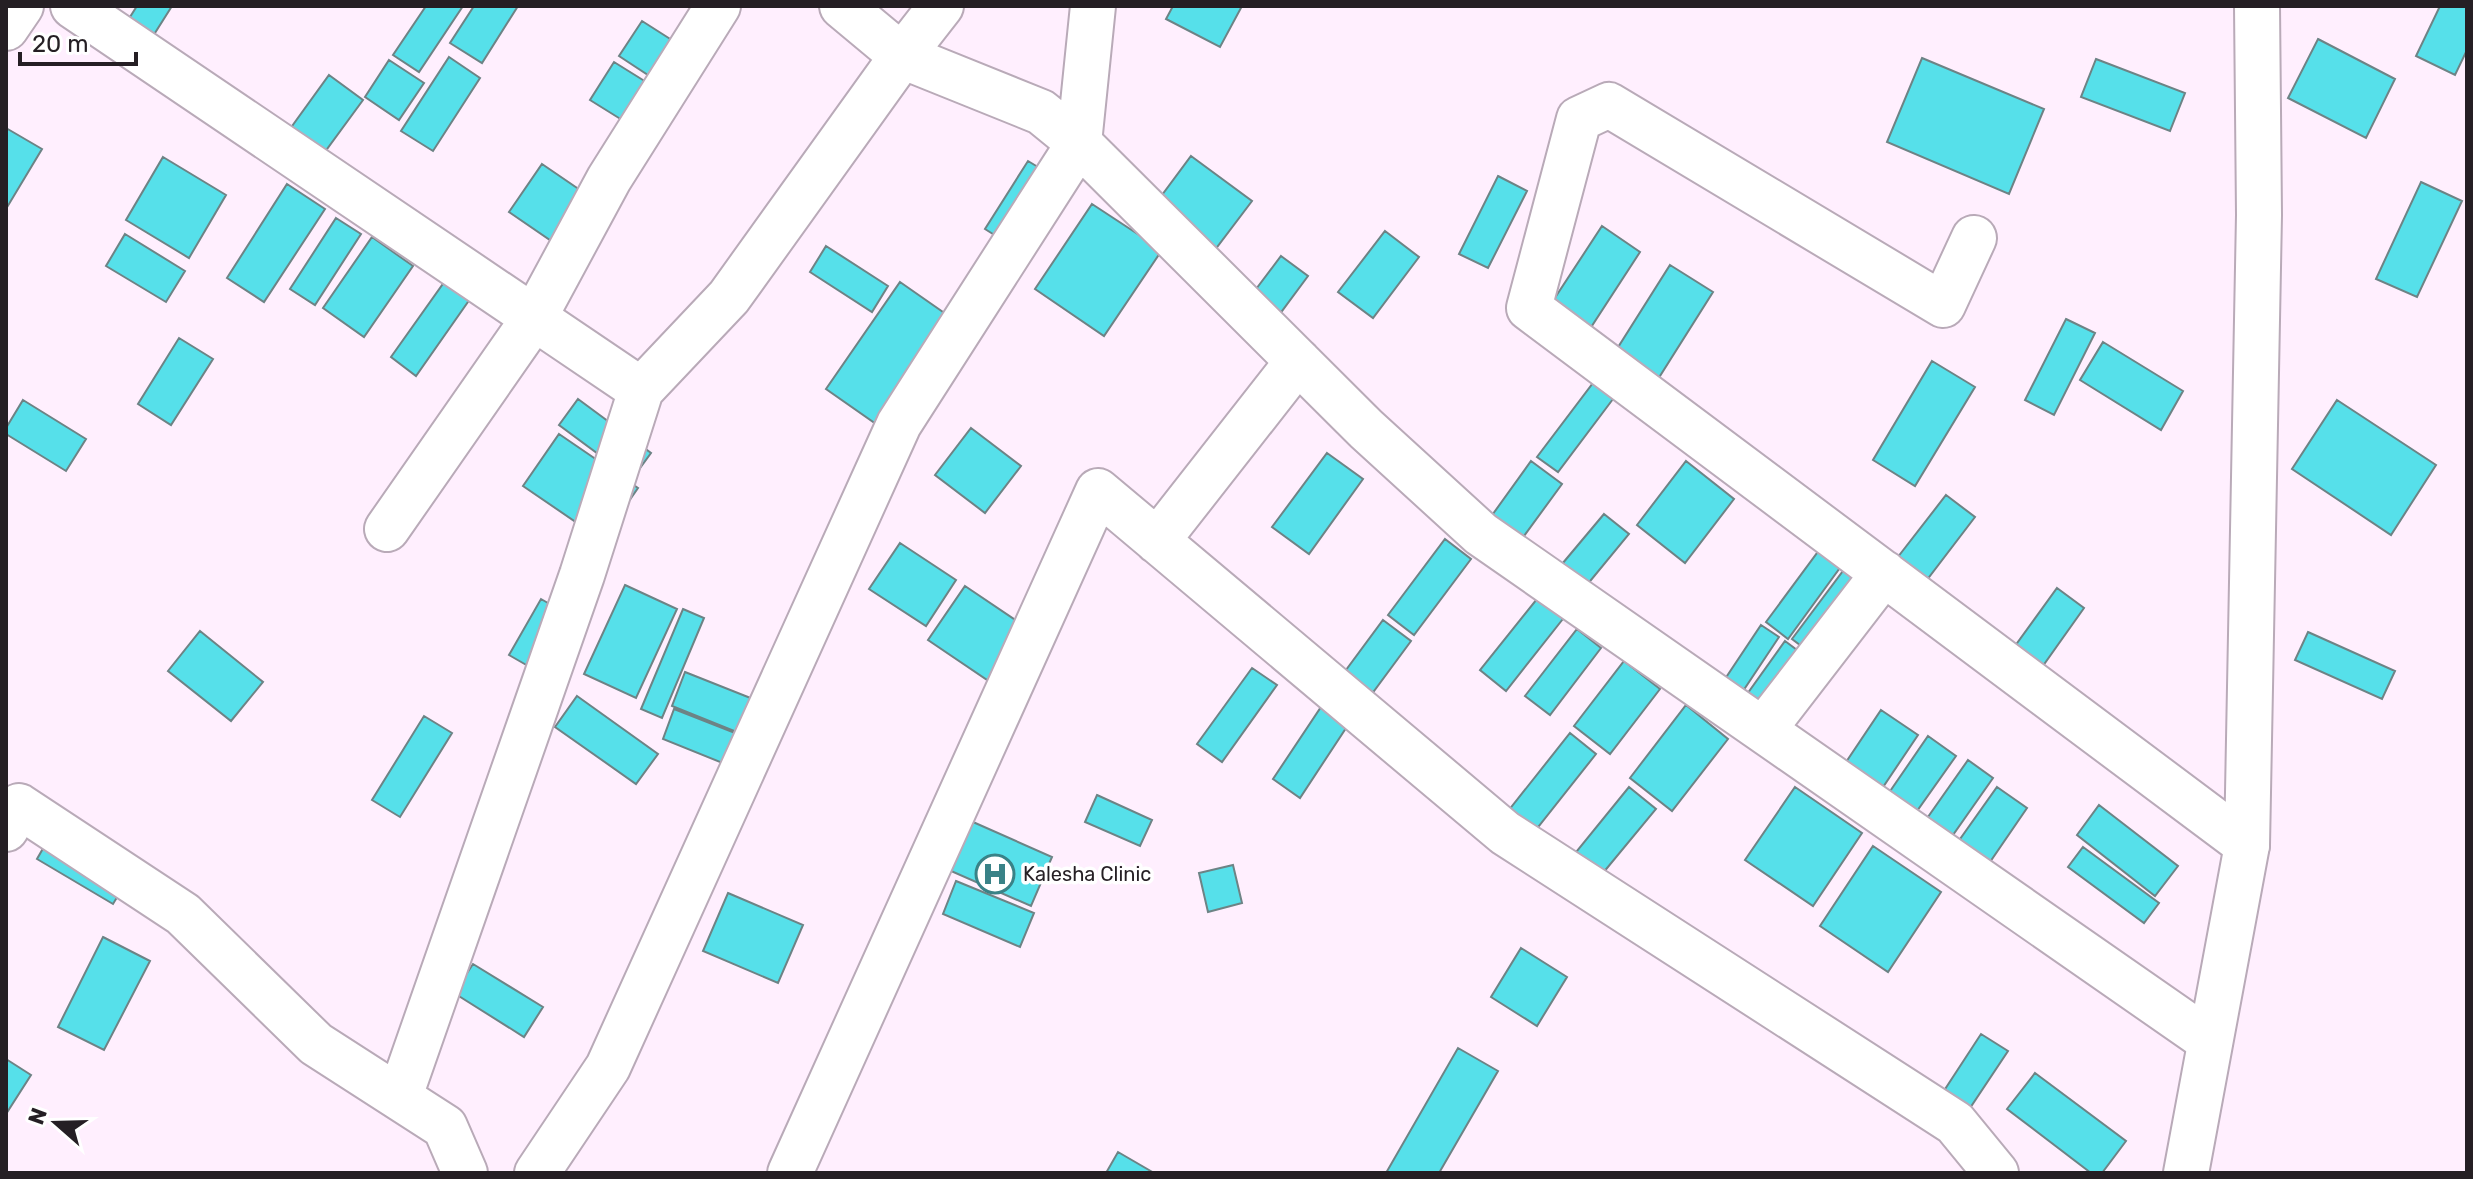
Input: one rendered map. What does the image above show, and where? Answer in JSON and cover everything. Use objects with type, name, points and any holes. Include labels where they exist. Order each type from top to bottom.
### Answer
[{"type":"street","points":[[6,28],[21,6]]},
{"type":"street","points":[[73,6],[641,390]]},
{"type":"street","points":[[387,529],[534,318],[609,179],[718,6]]},
{"type":"street","points":[[842,6],[902,56],[1041,112],[1079,143],[1366,429],[1481,534],[2210,1041]]},
{"type":"street","points":[[400,1096],[582,575],[641,390],[729,297],[941,6]]},
{"type":"street","points":[[537,1173],[608,1067],[899,424],[1079,143],[1093,6]]},
{"type":"street","points":[[2186,1173],[2247,845],[2259,215],[2257,6]]},
{"type":"street","points":[[1974,238],[1943,305],[1609,105],[1579,119],[1529,308],[2247,845]]},
{"type":"street","points":[[1157,541],[1298,361]]},
{"type":"street","points":[[790,1173],[1098,491],[1505,833],[1955,1123],[1996,1173]]},
{"type":"street","points":[[1763,730],[1884,573]]},
{"type":"street","points":[[10,811],[183,914],[316,1044],[445,1127],[465,1173]]},
{"type":"building","points":[[137,6],[172,6],[141,55],[116,39]]},
{"type":"building","points":[[426,6],[463,6],[419,72],[393,55]]},
{"type":"building","points":[[474,6],[518,6],[482,63],[450,43]]},
{"type":"building","points":[[1173,6],[1242,6],[1220,47],[1166,19]]},
{"type":"building","points":[[2440,6],[2467,6],[2467,50],[2455,75],[2416,56]]},
{"type":"building","points":[[642,21],[700,58],[677,94],[619,56]]},
{"type":"building","points":[[2318,39],[2395,79],[2366,138],[2288,98]]},
{"type":"building","points":[[449,57],[480,78],[433,151],[401,131]]},
{"type":"building","points":[[1922,58],[2044,109],[2009,194],[1887,142]]},
{"type":"building","points":[[2096,59],[2185,93],[2170,131],[2081,97]]},
{"type":"building","points":[[389,60],[424,83],[399,120],[365,97]]},
{"type":"building","points":[[614,62],[675,100],[651,138],[590,100]]},
{"type":"building","points":[[329,75],[363,100],[316,164],[282,140]]},
{"type":"building","points":[[6,128],[42,149],[6,209]]},
{"type":"building","points":[[1191,156],[1252,201],[1199,271],[1139,226]]},
{"type":"building","points":[[163,157],[226,195],[189,258],[126,220]]},
{"type":"building","points":[[1028,161],[1066,184],[1023,253],[985,229]]},
{"type":"building","points":[[542,164],[599,203],[566,251],[509,212]]},
{"type":"building","points":[[1498,176],[1527,191],[1488,268],[1459,254]]},
{"type":"building","points":[[2421,182],[2462,201],[2417,297],[2376,279]]},
{"type":"building","points":[[287,184],[325,209],[264,302],[227,278]]},
{"type":"building","points":[[1092,204],[1162,250],[1104,336],[1035,289]]},
{"type":"building","points":[[336,218],[361,234],[315,305],[290,289]]},
{"type":"building","points":[[1602,226],[1640,252],[1584,338],[1545,313]]},
{"type":"building","points":[[1385,231],[1419,257],[1373,318],[1338,292]]},
{"type":"building","points":[[125,234],[185,271],[166,302],[106,266]]},
{"type":"building","points":[[372,237],[413,266],[364,337],[323,308]]},
{"type":"building","points":[[826,246],[888,286],[872,312],[810,272]]},
{"type":"building","points":[[1281,256],[1308,276],[1262,338],[1235,317]]},
{"type":"building","points":[[1670,265],[1713,292],[1653,387],[1610,360]]},
{"type":"building","points":[[445,281],[470,299],[416,376],[391,357]]},
{"type":"building","points":[[900,282],[973,333],[899,440],[826,389]]},
{"type":"building","points":[[2066,319],[2095,333],[2054,415],[2025,400]]},
{"type":"building","points":[[179,338],[213,359],[171,425],[138,404]]},
{"type":"building","points":[[2103,342],[2183,391],[2161,430],[2080,380]]},
{"type":"building","points":[[1932,361],[1975,387],[1915,486],[1873,460]]},
{"type":"building","points":[[1593,383],[1613,399],[1558,472],[1537,457]]},
{"type":"building","points":[[578,399],[651,453],[632,479],[559,425]]},
{"type":"building","points":[[23,400],[86,439],[66,471],[6,434],[6,428]]},
{"type":"building","points":[[2337,400],[2436,465],[2391,535],[2292,469]]},
{"type":"building","points":[[971,428],[1021,466],[985,513],[935,475]]},
{"type":"building","points":[[559,434],[638,488],[602,540],[523,486]]},
{"type":"building","points":[[1327,453],[1363,479],[1309,554],[1272,527]]},
{"type":"building","points":[[1531,461],[1562,484],[1516,547],[1485,525]]},
{"type":"building","points":[[1686,461],[1734,499],[1685,563],[1637,525]]},
{"type":"building","points":[[1946,495],[1975,517],[1923,585],[1894,562]]},
{"type":"building","points":[[1604,514],[1629,534],[1577,597],[1552,576]]},
{"type":"building","points":[[1445,539],[1471,559],[1414,635],[1388,615]]},
{"type":"building","points":[[900,543],[956,580],[926,626],[869,589]]},
{"type":"building","points":[[1820,549],[1842,565],[1788,639],[1766,622]]},
{"type":"building","points":[[1846,567],[1870,585],[1816,657],[1792,639]]},
{"type":"building","points":[[625,585],[677,609],[636,698],[584,674]]},
{"type":"building","points":[[965,586],[1039,636],[1002,690],[928,640]]},
{"type":"building","points":[[2057,588],[2084,608],[2035,677],[2007,657]]},
{"type":"building","points":[[1545,589],[1570,610],[1506,691],[1480,670]]},
{"type":"building","points":[[541,599],[574,618],[542,674],[509,655]]},
{"type":"building","points":[[683,609],[704,618],[662,718],[641,709]]},
{"type":"building","points":[[1383,620],[1411,641],[1357,714],[1329,693]]},
{"type":"building","points":[[1761,625],[1779,637],[1737,700],[1719,688]]},
{"type":"building","points":[[1577,629],[1601,648],[1550,715],[1525,696]]},
{"type":"building","points":[[200,631],[263,682],[231,721],[168,671]]},
{"type":"building","points":[[2308,632],[2395,671],[2382,699],[2295,660]]},
{"type":"building","points":[[1785,641],[1805,656],[1760,719],[1740,704]]},
{"type":"building","points":[[1624,661],[1660,689],[1610,754],[1574,726]]},
{"type":"building","points":[[1252,668],[1277,685],[1222,762],[1197,744]]},
{"type":"building","points":[[685,672],[768,705],[754,739],[672,706]]},
{"type":"building","points":[[577,696],[658,754],[636,784],[555,727]]},
{"type":"building","points":[[1325,701],[1352,719],[1300,798],[1273,779]]},
{"type":"building","points":[[1686,705],[1728,739],[1672,811],[1630,778]]},
{"type":"building","points":[[674,709],[753,740],[740,770],[663,739]]},
{"type":"building","points":[[1881,710],[1918,735],[1873,802],[1836,777]]},
{"type":"building","points":[[424,716],[452,733],[400,817],[372,800]]},
{"type":"building","points":[[1570,733],[1596,754],[1527,841],[1501,820]]},
{"type":"building","points":[[1928,736],[1956,756],[1900,835],[1873,816]]},
{"type":"building","points":[[1968,760],[1993,778],[1941,852],[1916,834]]},
{"type":"building","points":[[1629,787],[1656,809],[1598,879],[1572,857]]},
{"type":"building","points":[[1795,787],[1862,833],[1813,906],[1745,860]]},
{"type":"building","points":[[1997,787],[2027,808],[1979,878],[1948,856]]},
{"type":"building","points":[[1097,795],[1152,820],[1140,846],[1085,822]]},
{"type":"building","points":[[2099,805],[2178,866],[2155,896],[2077,835]]},
{"type":"building","points":[[973,822],[1052,857],[1031,906],[951,871]]},
{"type":"building","points":[[57,824],[134,869],[113,904],[37,859]]},
{"type":"building","points":[[1873,846],[1941,892],[1888,972],[1820,926]]},
{"type":"building","points":[[2083,847],[2159,903],[2144,923],[2068,867]]},
{"type":"building","points":[[1233,865],[1242,903],[1208,912],[1199,873]]},
{"type":"building","points":[[956,881],[1034,913],[1020,947],[943,914]]},
{"type":"building","points":[[728,893],[803,925],[778,983],[703,951]]},
{"type":"building","points":[[103,937],[150,961],[104,1050],[58,1027]]},
{"type":"building","points":[[1521,948],[1567,977],[1537,1026],[1491,997]]},
{"type":"building","points":[[473,964],[543,1007],[524,1037],[454,993]]},
{"type":"building","points":[[1981,1034],[2008,1051],[1962,1120],[1936,1103]]},
{"type":"building","points":[[1458,1048],[1498,1071],[1439,1173],[1386,1173]]},
{"type":"building","points":[[6,1059],[31,1075],[6,1114]]},
{"type":"building","points":[[2035,1073],[2126,1141],[2102,1173],[2091,1173],[2007,1109]]},
{"type":"building","points":[[1118,1152],[1154,1173],[1106,1173]]},
{"type":"place","name":"Kalesha Clinic","points":[[995,874]]}]
